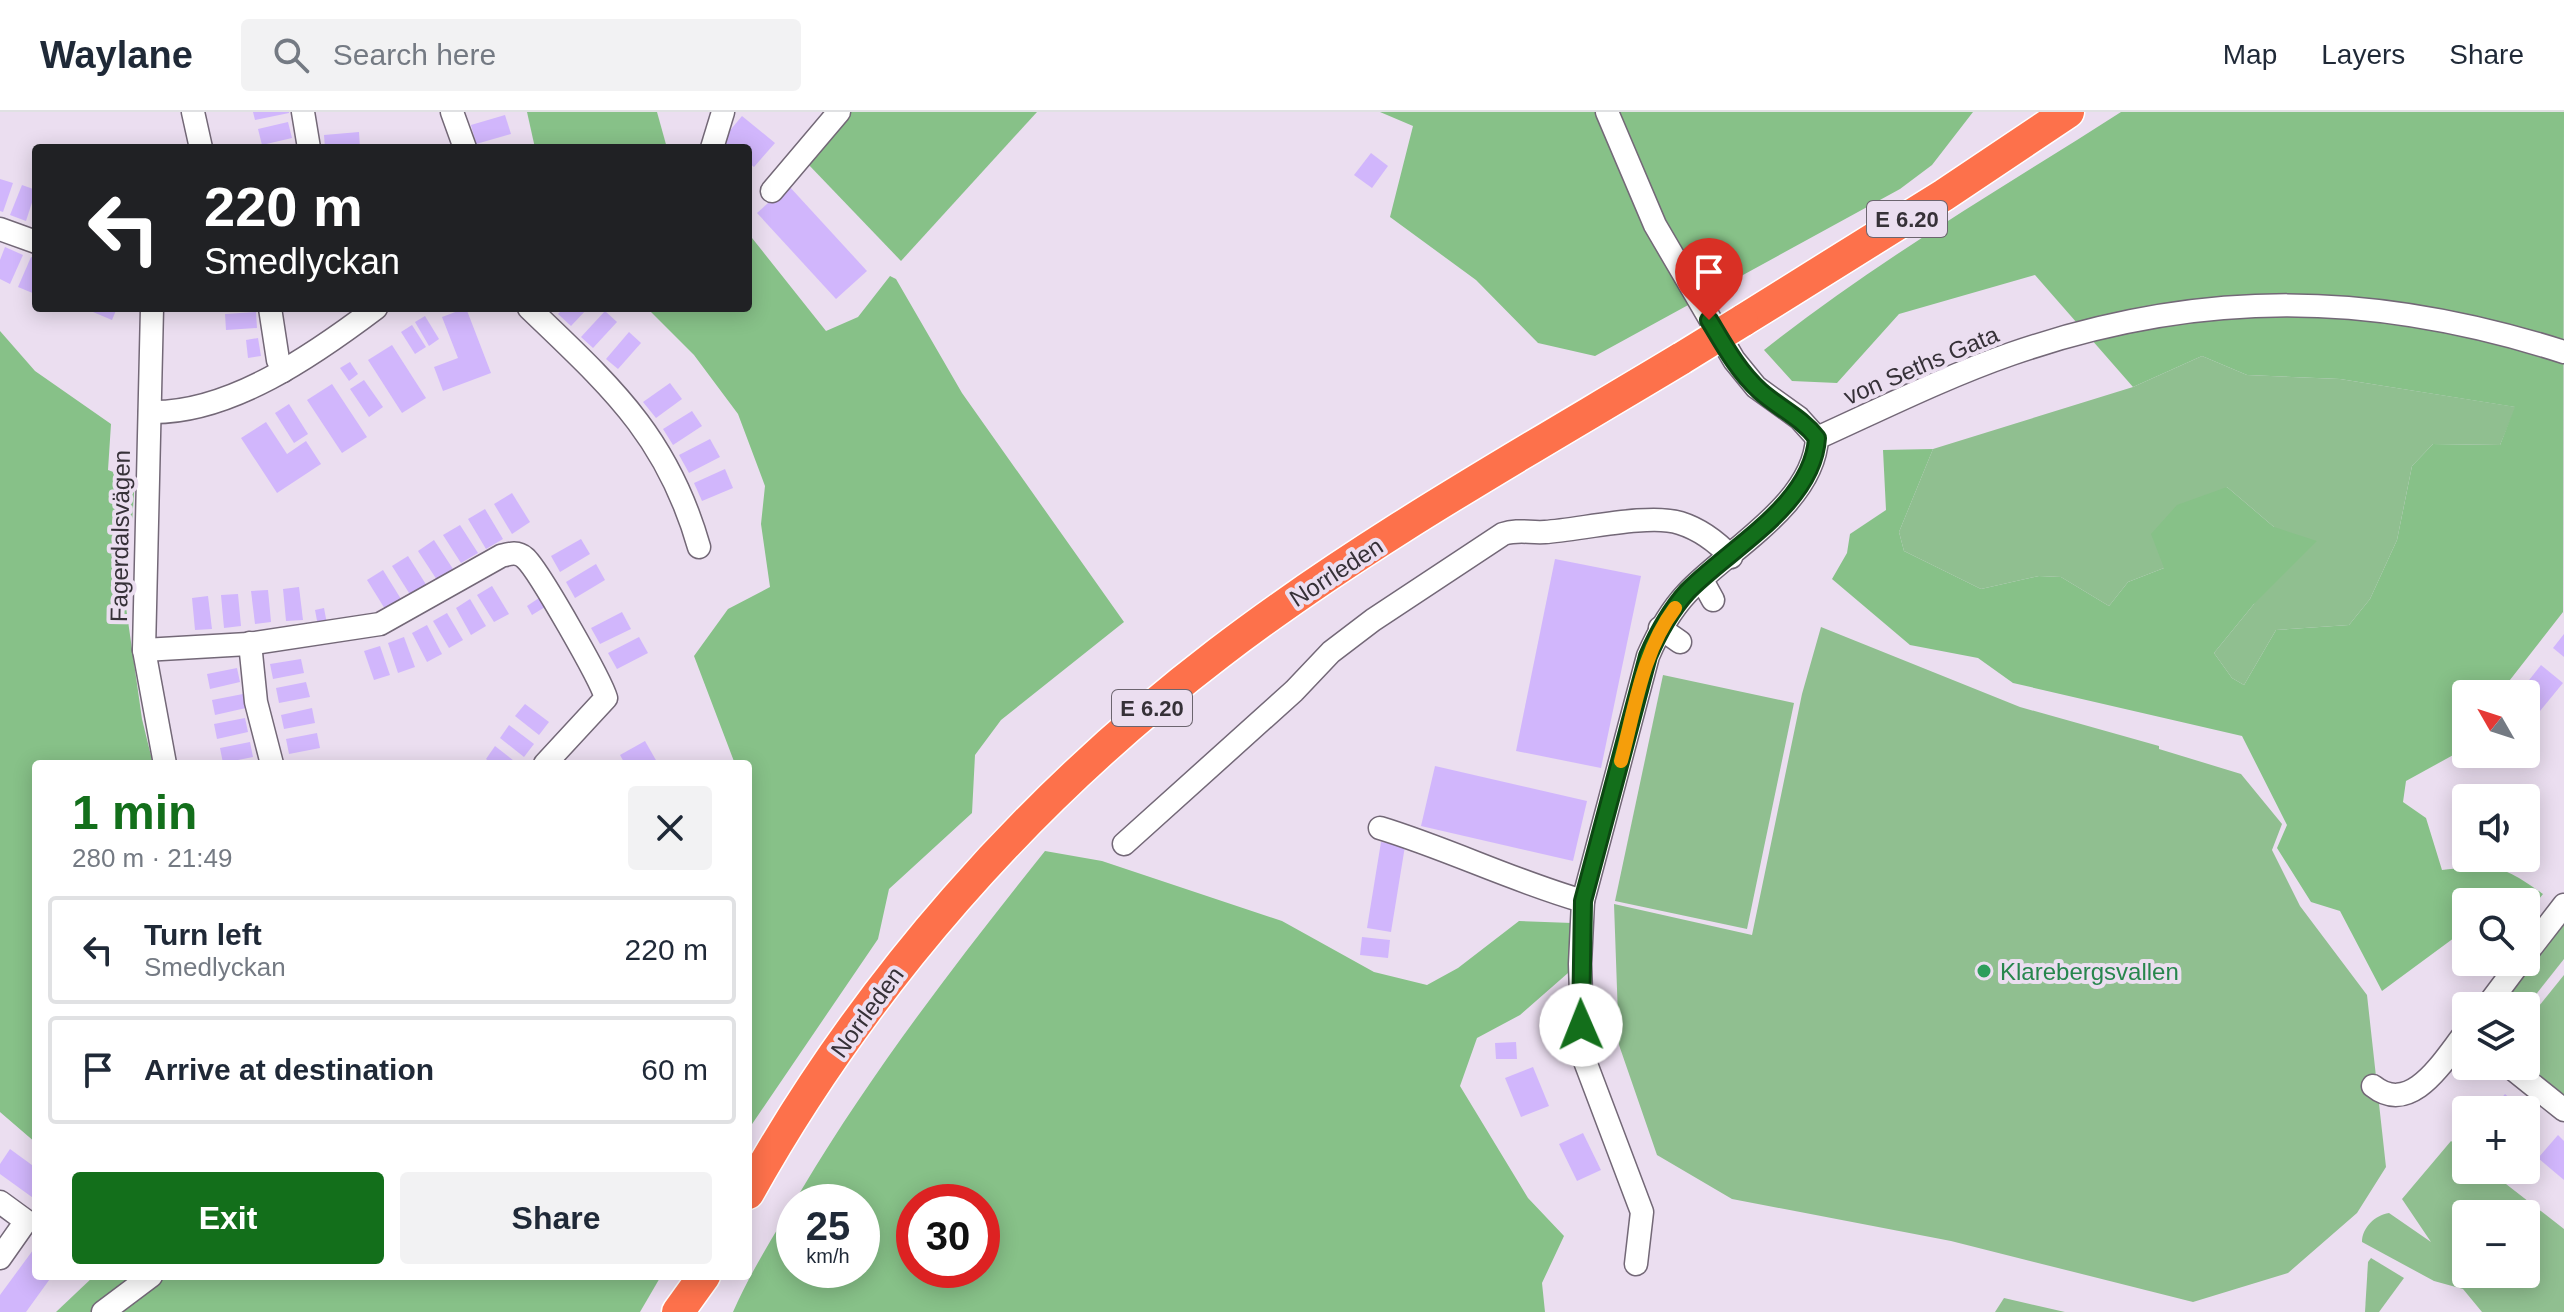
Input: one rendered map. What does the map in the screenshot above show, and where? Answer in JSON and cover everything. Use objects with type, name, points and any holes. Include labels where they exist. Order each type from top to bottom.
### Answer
[{"type":"highway","name":"Norrleden","points":[[752,1187],[850,1032],[925,933],[989,861],[1087,764],[1219,653],[1295,598],[1494,470],[1906,220],[2068,112]]},
{"type":"highway","points":[[678,1312],[701,1280]]},
{"type":"highway","points":[[694,1312],[704,1292],[704,1280]]},
{"type":"street","points":[[193,112],[200,144]]},
{"type":"street","points":[[303,112],[308,144]]},
{"type":"street","points":[[452,112],[464,144]]},
{"type":"street","points":[[713,144],[723,112]]},
{"type":"street","points":[[772,191],[839,112]]},
{"type":"street","points":[[1607,112],[1655,225],[1734,360],[1756,387],[1799,418],[1817,438],[1814,456],[1780,511],[1731,557],[1707,590],[1660,628],[1648,656],[1583,901],[1581,1043],[1642,1212],[1636,1264]]},
{"type":"street","points":[[0,229],[32,241]]},
{"type":"street","name":"von Seths Gata","points":[[1817,438],[2012,354],[2129,321],[2191,309],[2284,303],[2360,307],[2480,328],[2564,352]]},
{"type":"street","name":"Fagerdalsvägen","points":[[152,312],[144,650],[164,760]]},
{"type":"street","points":[[271,312],[278,360],[283,371]]},
{"type":"street","points":[[150,412],[172,412],[197,406],[283,371],[370,312]]},
{"type":"street","points":[[533,312],[608,383],[654,442],[686,505],[699,547]]},
{"type":"street","points":[[1124,844],[1294,691],[1331,652],[1373,620],[1503,534],[1517,529],[1541,533],[1637,522],[1677,522],[1698,531],[1731,557]]},
{"type":"street","points":[[144,650],[250,643],[380,624],[501,556],[515,553],[525,558],[559,612],[606,698],[549,760]]},
{"type":"street","points":[[1660,628],[1680,642]]},
{"type":"street","points":[[250,643],[256,702],[271,760]]},
{"type":"street","points":[[1380,828],[1439,846],[1521,881],[1583,901]]},
{"type":"street","points":[[2540,936],[2564,905]]},
{"type":"street","points":[[2373,1086],[2393,1097],[2405,1095],[2423,1084],[2452,1049]]},
{"type":"street","points":[[2526,1080],[2564,1110]]},
{"type":"street","points":[[0,1202],[26,1221],[0,1258]]},
{"type":"street","points":[[103,1312],[146,1280]]},
{"type":"green space","points":[[527,112],[657,112],[666,144],[534,144]]},
{"type":"green space","points":[[851,112],[1037,112],[901,261],[807,163]]},
{"type":"green space","points":[[1380,112],[1973,112],[1932,165],[1900,189],[1595,356],[1538,343],[1476,280],[1390,217],[1413,126]]},
{"type":"green space","points":[[2121,112],[2564,112],[2563,612],[2510,680],[2452,680],[2452,756],[2406,781],[2403,802],[2426,818],[2442,870],[2508,872],[2534,888],[2452,888],[2452,939],[2382,991],[2340,911],[2311,902],[2277,848],[2287,825],[2242,736],[2013,683],[1978,658],[1910,645],[1832,579],[1847,553],[1850,534],[1886,510],[1883,450],[1933,449],[1899,532],[1904,551],[1981,589],[2039,576],[2061,577],[2109,606],[2128,582],[2164,568],[2151,534],[2177,505],[2227,487],[2274,527],[2317,541],[2254,604],[2214,653],[2232,678],[2244,685],[2276,630],[2349,625],[2370,599],[2397,540],[2412,466],[2433,444],[2500,445],[2515,407],[2340,379],[2247,375],[2202,356],[2133,387],[2035,275],[1899,314],[1837,383],[1792,381],[1764,350],[1850,286]]},
{"type":"green space","points":[[752,238],[826,331],[858,317],[890,276],[896,279],[962,393],[1124,622],[1001,720],[975,755],[972,813],[889,889],[878,939],[752,1124],[752,760],[733,760],[694,656],[728,609],[770,587],[761,524],[765,486],[738,414],[694,355],[651,312],[752,312]]},
{"type":"green space","points":[[0,331],[35,371],[111,424],[108,470],[135,480],[126,607],[142,719],[152,760],[32,760],[32,1140],[0,1112]]},
{"type":"green space","points":[[2202,356],[2247,375],[2340,379],[2516,407],[2500,445],[2433,444],[2412,466],[2397,540],[2370,599],[2349,625],[2276,630],[2244,685],[2232,678],[2214,653],[2254,604],[2274,527],[2227,487],[2164,568],[2128,582],[2109,606],[2061,577],[2039,576],[1981,589],[1904,551],[1899,532],[1933,449],[2133,387]]},
{"type":"green space","name":"Klarebergsvallen","points":[[1821,627],[2020,707],[2159,746],[2159,749],[2241,774],[2282,824],[2272,850],[2300,906],[2367,995],[2386,1167],[2357,1213],[2288,1273],[2193,1302],[1951,1241],[1732,1199],[1657,1155],[1619,1045],[1614,904],[1752,935],[1802,694]]},
{"type":"green space","points":[[1663,675],[1794,703],[1747,929],[1615,901]]},
{"type":"green space","points":[[1045,851],[1102,861],[1282,921],[1374,972],[1427,985],[1458,968],[1519,921],[1572,923],[1568,973],[1520,1015],[1477,1038],[1460,1086],[1528,1198],[1564,1236],[1542,1283],[1545,1312],[733,1312],[776,1233],[776,1288],[880,1288],[880,1184],[805,1184],[858,1101],[949,974]]},
{"type":"green space","points":[[2564,921],[2564,959],[2538,992],[2509,992],[2521,976],[2540,976],[2540,952]]},
{"type":"green space","points":[[2564,975],[2564,1099],[2540,1078],[2540,1005]]},
{"type":"green space","points":[[2451,1141],[2452,1184],[2506,1184],[2527,1200],[2452,1200],[2452,1286],[2434,1281],[2362,1242],[2370,1223],[2389,1213],[2431,1242],[2402,1199]]},
{"type":"green space","points":[[2540,1210],[2564,1229],[2564,1312],[2482,1312],[2459,1288],[2540,1288]]},
{"type":"green space","points":[[2371,1258],[2404,1278],[2379,1312],[2365,1312],[2368,1262]]},
{"type":"green space","points":[[90,1280],[659,1280],[640,1312],[56,1312]]},
{"type":"green space","points":[[2004,1298],[2065,1312],[1995,1312]]},
{"type":"building","points":[[253,112],[289,112],[289,113],[255,120]]},
{"type":"building","points":[[505,115],[511,134],[476,144],[471,125]]},
{"type":"building","points":[[742,116],[775,143],[754,167],[752,144],[726,144],[722,140]]},
{"type":"building","points":[[288,122],[292,138],[262,144],[258,129]]},
{"type":"building","points":[[359,132],[360,144],[325,144],[324,135]]},
{"type":"building","points":[[1371,153],[1388,166],[1372,188],[1354,175]]},
{"type":"building","points":[[0,179],[13,183],[3,212],[0,211]]},
{"type":"building","points":[[22,185],[32,189],[32,202],[26,221],[10,215]]},
{"type":"building","points":[[788,185],[867,271],[836,299],[757,213]]},
{"type":"building","points":[[5,247],[23,255],[10,284],[0,279],[0,260]]},
{"type":"building","points":[[31,257],[32,257],[32,293],[18,287]]},
{"type":"building","points":[[93,312],[115,312],[112,320]]},
{"type":"building","points":[[256,312],[257,328],[226,330],[225,314]]},
{"type":"building","points":[[468,312],[491,373],[443,391],[434,367],[458,358],[442,317]]},
{"type":"building","points":[[560,312],[584,312],[571,326],[558,314]]},
{"type":"building","points":[[604,312],[617,322],[593,348],[581,337]]},
{"type":"building","points":[[425,316],[439,339],[429,346],[415,322]]},
{"type":"building","points":[[412,325],[426,347],[415,354],[401,332]]},
{"type":"building","points":[[629,332],[641,343],[618,369],[606,359]]},
{"type":"building","points":[[258,338],[261,356],[248,358],[246,340]]},
{"type":"building","points":[[392,345],[426,398],[402,413],[368,360]]},
{"type":"building","points":[[350,362],[358,374],[349,381],[340,368]]},
{"type":"building","points":[[364,380],[383,407],[369,417],[350,389]]},
{"type":"building","points":[[670,383],[682,399],[656,418],[643,402]]},
{"type":"building","points":[[332,384],[367,437],[342,453],[307,400]]},
{"type":"building","points":[[289,404],[308,434],[294,443],[275,413]]},
{"type":"building","points":[[692,411],[702,426],[673,445],[663,429]]},
{"type":"building","points":[[266,422],[287,454],[306,441],[321,464],[277,493],[241,438]]},
{"type":"building","points":[[710,439],[720,457],[689,473],[679,455]]},
{"type":"building","points":[[119,448],[127,449],[126,463],[118,462]]},
{"type":"building","points":[[725,469],[733,488],[702,501],[694,483]]},
{"type":"building","points":[[512,493],[530,522],[512,534],[494,504]]},
{"type":"building","points":[[485,509],[503,539],[486,549],[468,519]]},
{"type":"building","points":[[460,525],[478,553],[461,563],[443,535]]},
{"type":"building","points":[[581,539],[590,554],[560,572],[551,556]]},
{"type":"building","points":[[434,540],[453,569],[437,580],[418,551]]},
{"type":"building","points":[[408,556],[427,586],[411,596],[392,566]]},
{"type":"building","points":[[1555,559],[1641,576],[1601,768],[1516,751]]},
{"type":"building","points":[[596,564],[605,580],[575,598],[566,582]]},
{"type":"building","points":[[383,570],[401,599],[385,609],[367,580]]},
{"type":"building","points":[[492,586],[509,614],[494,622],[477,595]]},
{"type":"building","points":[[299,587],[303,620],[286,621],[283,589]]},
{"type":"building","points":[[268,590],[271,622],[255,624],[251,591]]},
{"type":"building","points":[[238,594],[241,626],[224,628],[221,595]]},
{"type":"building","points":[[208,596],[212,629],[195,630],[192,598]]},
{"type":"building","points":[[539,598],[545,607],[532,615],[527,606]]},
{"type":"building","points":[[470,599],[486,626],[471,635],[456,608]]},
{"type":"building","points":[[324,608],[327,624],[318,626],[315,610]]},
{"type":"building","points":[[622,612],[631,629],[600,644],[591,628]]},
{"type":"building","points":[[447,613],[463,640],[449,648],[433,621]]},
{"type":"building","points":[[427,625],[442,654],[427,662],[412,633]]},
{"type":"building","points":[[2564,634],[2564,657],[2553,648]]},
{"type":"building","points":[[404,637],[415,667],[398,673],[388,643]]},
{"type":"building","points":[[639,637],[648,653],[617,669],[608,653]]},
{"type":"building","points":[[380,646],[390,675],[374,680],[364,651]]},
{"type":"building","points":[[301,659],[304,673],[273,679],[270,664]]},
{"type":"building","points":[[2541,665],[2563,683],[2540,711],[2540,680],[2529,680]]},
{"type":"building","points":[[237,668],[240,682],[210,689],[207,674]]},
{"type":"building","points":[[306,682],[310,697],[279,703],[276,688]]},
{"type":"building","points":[[243,694],[246,708],[215,715],[212,700]]},
{"type":"building","points":[[525,704],[549,722],[539,735],[515,716]]},
{"type":"building","points":[[312,708],[315,723],[284,729],[281,715]]},
{"type":"building","points":[[245,718],[248,732],[217,739],[214,724]]},
{"type":"building","points":[[509,725],[534,744],[524,757],[500,738]]},
{"type":"building","points":[[317,733],[320,748],[289,754],[286,739]]},
{"type":"building","points":[[645,741],[656,760],[623,760],[620,755]]},
{"type":"building","points":[[250,742],[253,757],[222,760],[220,748]]},
{"type":"building","points":[[495,746],[513,760],[487,760]]},
{"type":"building","points":[[1435,766],[1587,801],[1573,861],[1421,826]]},
{"type":"building","points":[[1381,842],[1405,846],[1391,932],[1367,928]]},
{"type":"building","points":[[1362,937],[1390,940],[1388,958],[1360,955]]},
{"type":"building","points":[[1516,1042],[1517,1059],[1496,1059],[1495,1043]]},
{"type":"building","points":[[1533,1067],[1549,1106],[1521,1117],[1505,1078]]},
{"type":"building","points":[[1583,1133],[1601,1170],[1577,1181],[1559,1144]]},
{"type":"building","points":[[2558,1135],[2564,1141],[2564,1180],[2540,1160]]},
{"type":"building","points":[[10,1149],[32,1165],[32,1197],[0,1174],[0,1164]]},
{"type":"building","points":[[32,1251],[32,1280],[49,1280],[26,1312],[0,1312],[0,1295]]},
{"type":"slow traffic","points":[[1621,761],[1648,656],[1660,628],[1675,608]]},
{"type":"place","name":"Klarebergsvallen","points":[[1984,971]]},
{"type":"route","points":[[1581,1025],[1583,901],[1648,656],[1660,628],[1687,592],[1751,540],[1780,511],[1814,456],[1816,445],[1817,438],[1809,428],[1771,401],[1744,373],[1709,320]]}]
